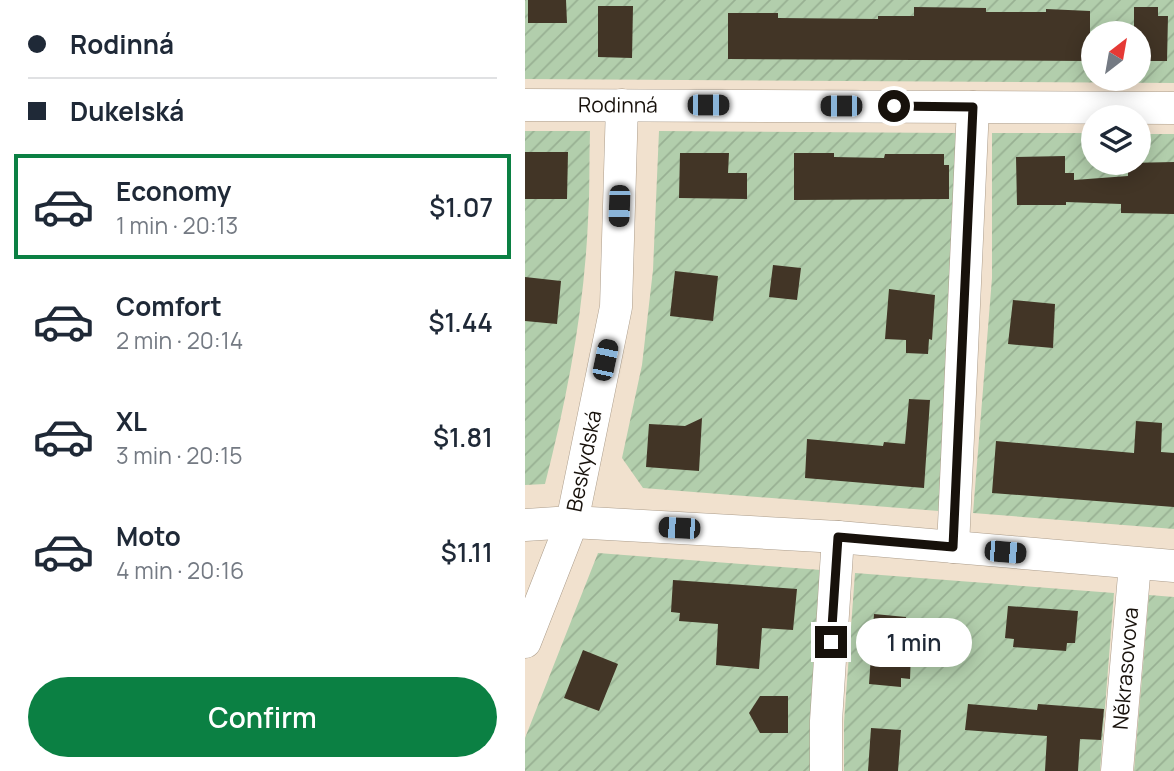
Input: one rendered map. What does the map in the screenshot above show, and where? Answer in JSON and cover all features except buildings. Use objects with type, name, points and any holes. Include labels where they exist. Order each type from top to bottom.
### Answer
[{"type":"street","name":"Rodinná","points":[[525,105],[1174,108]]},
{"type":"street","name":"Beskydská","points":[[525,642],[572,522],[616,307],[622,105]]},
{"type":"street","points":[[953,547],[973,107]]},
{"type":"street","points":[[525,526],[572,522],[838,537],[1174,566]]},
{"type":"street","points":[[826,771],[826,721],[838,537]]},
{"type":"street","name":"Někrasovova","points":[[1117,771],[1135,564]]},
{"type":"green space","points":[[525,0],[1174,0],[1174,83],[1151,83],[1151,21],[1081,21],[1081,82],[525,79]]},
{"type":"green space","points":[[525,131],[590,131],[586,255],[573,354],[545,484],[525,485]]},
{"type":"green space","points":[[659,131],[958,133],[939,511],[643,488],[622,458],[642,365],[653,270]]},
{"type":"green space","points":[[992,133],[1081,133],[1081,175],[1151,175],[1151,134],[1174,134],[1174,529],[973,513],[992,278]]},
{"type":"green space","points":[[598,553],[821,570],[813,673],[810,771],[525,771],[525,738]]},
{"type":"green space","points":[[855,573],[1114,593],[1100,771],[844,771],[844,722]]},
{"type":"green space","points":[[1149,595],[1174,597],[1174,771],[1134,771]]},
{"type":"route","points":[[831,642],[838,537],[953,547],[973,107],[894,106]]}]
